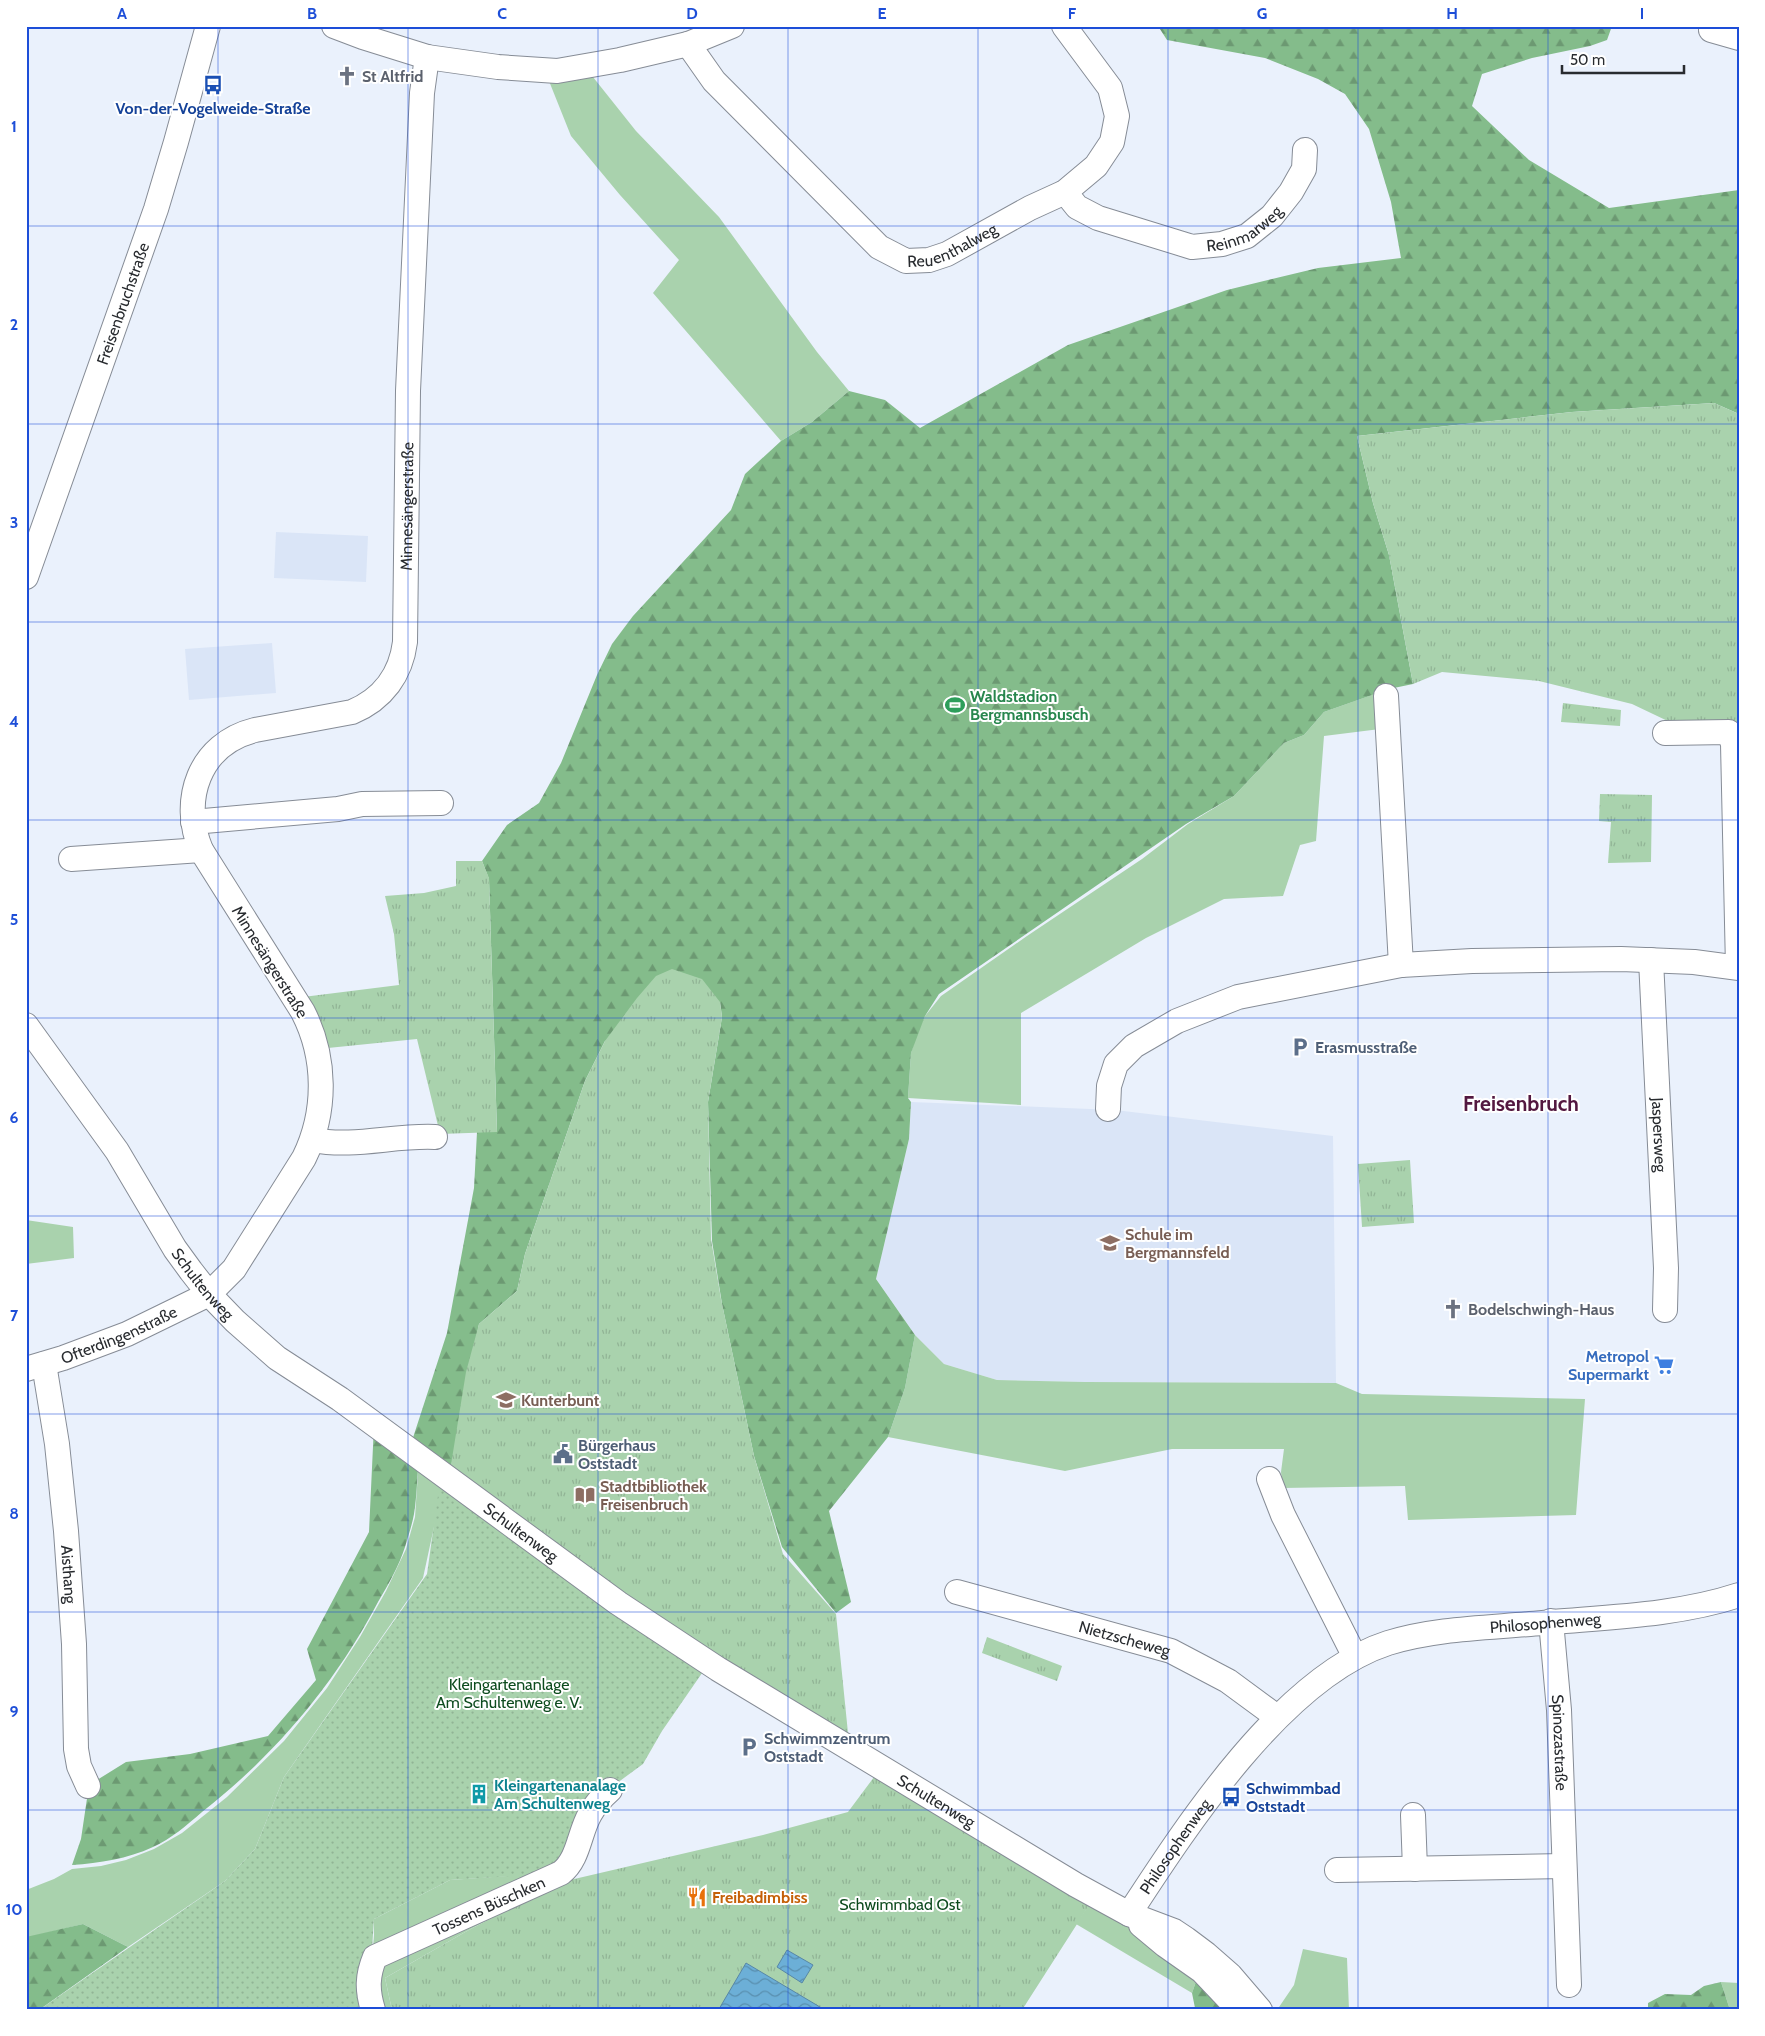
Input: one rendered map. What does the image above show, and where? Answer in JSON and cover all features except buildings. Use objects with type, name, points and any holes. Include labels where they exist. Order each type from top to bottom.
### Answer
[{"type":"street","name":"Freisenbruchstraße","points":[[26,577],[35,524],[156,209],[208,26]]},
{"type":"street","points":[[334,26],[363,38],[427,57],[498,67],[557,71],[620,60],[688,44],[732,26]]},
{"type":"street","name":"Reuenthalweg","points":[[688,44],[714,81],[879,248],[906,261],[929,260],[947,254],[1030,208],[1065,192],[1096,166],[1112,142],[1117,116],[1110,88],[1064,26]]},
{"type":"street","points":[[1711,30],[1739,38]]},
{"type":"street","name":"Minnesängerstraße","points":[[209,1294],[234,1269],[313,1140],[320,1102],[321,1079],[318,1049],[310,1026],[201,850],[192,822],[191,808],[198,777],[211,758],[229,741],[244,732],[352,712],[364,707],[385,690],[400,666],[405,642],[408,370],[422,93],[427,57]]},
{"type":"street","name":"Reinmarweg","points":[[1065,192],[1077,207],[1098,218],[1192,247],[1222,244],[1247,236],[1272,216],[1291,192],[1304,169],[1305,150]]},
{"type":"street","points":[[1386,696],[1401,965]]},
{"type":"street","points":[[1108,1109],[1109,1086],[1116,1064],[1134,1046],[1177,1021],[1238,997],[1401,965],[1480,961],[1651,960],[1738,967],[1733,744],[1729,732],[1665,733]]},
{"type":"street","points":[[192,822],[338,809],[362,804],[441,803]]},
{"type":"street","points":[[71,859],[201,850]]},
{"type":"street","name":"Jaspersweg","points":[[1651,960],[1666,1268],[1666,1310]]},
{"type":"street","name":"Schultenweg","points":[[26,1025],[117,1151],[175,1249],[209,1294],[235,1322],[277,1358],[340,1399],[647,1624],[959,1816],[1076,1885],[1128,1914],[1174,1931],[1206,1954],[1230,1975],[1260,2010]]},
{"type":"street","points":[[313,1140],[345,1144],[417,1136],[435,1137]]},
{"type":"street","name":"Ofterdingenstraße","points":[[35,1367],[127,1334],[209,1294]]},
{"type":"street","name":"Aisthang","points":[[35,1367],[57,1444],[69,1562],[74,1644],[76,1749],[79,1766],[88,1786]]},
{"type":"street","points":[[1268,1479],[1283,1516],[1355,1657]]},
{"type":"street","name":"Nietzscheweg","points":[[957,1592],[1171,1650],[1228,1680],[1277,1717]]},
{"type":"street","name":"Philosophenweg","points":[[1128,1914],[1192,1822],[1224,1780],[1277,1717],[1355,1657],[1389,1643],[1442,1632],[1670,1611],[1739,1595]]},
{"type":"street","name":"Spinozastraße","points":[[1551,1622],[1559,1710],[1569,1985]]},
{"type":"street","name":"Tossens Büschken","points":[[373,2010],[367,1984],[369,1970],[375,1957],[561,1873],[568,1868],[573,1859],[590,1814],[602,1796],[610,1790]]},
{"type":"street","points":[[1413,1815],[1415,1869]]},
{"type":"street","points":[[1337,1870],[1564,1866]]},
{"type":"street","name":"Schultenweg","points":[[1128,1914],[1165,1945],[1202,1971],[1239,2010]]},
{"type":"shaded area","points":[[276,532],[368,536],[366,582],[274,578]]},
{"type":"shaded area","points":[[272,643],[276,693],[189,700],[185,649]]},
{"type":"shaded area","name":"Schule im Bergmannsfeld","points":[[911,1102],[1115,1110],[1333,1136],[1336,1383],[997,1380],[944,1364],[915,1335],[876,1279],[909,1139]]},
{"type":"green space","points":[[1158,26],[1612,26],[1607,40],[1590,46],[1532,58],[1482,74],[1472,106],[1529,160],[1609,208],[1739,190],[1739,414],[1714,403],[1572,412],[1357,436],[1373,503],[1389,555],[1413,684],[1389,689],[1324,712],[1304,735],[1284,743],[1234,796],[1186,824],[939,994],[925,1016],[911,1053],[908,1098],[911,1102],[909,1139],[876,1279],[915,1335],[905,1388],[888,1437],[829,1511],[851,1602],[836,1613],[782,1547],[754,1456],[722,1304],[712,1241],[708,1102],[722,1017],[720,1002],[605,1041],[585,1081],[525,1254],[517,1291],[479,1324],[449,1477],[419,1458],[414,1514],[400,1561],[361,1632],[323,1689],[254,1767],[185,1827],[160,1844],[133,1855],[103,1862],[72,1865],[81,1839],[89,1785],[126,1762],[190,1754],[268,1736],[316,1680],[307,1649],[369,1532],[374,1425],[409,1450],[447,1333],[474,1188],[477,1132],[497,1132],[489,879],[482,861],[507,825],[539,803],[561,763],[597,675],[612,644],[633,616],[731,510],[745,474],[781,441],[812,422],[849,391],[885,400],[920,428],[1068,345],[1227,290],[1318,268],[1401,258],[1391,202],[1369,129],[1345,94],[1318,79],[1265,58],[1167,40]]},
{"type":"green space","points":[[585,67],[636,131],[719,217],[817,352],[849,391],[812,422],[781,441],[653,293],[679,260],[620,195],[571,136],[545,71]]},
{"type":"green space","points":[[1714,403],[1739,414],[1739,722],[1674,724],[1632,704],[1539,681],[1442,672],[1413,684],[1389,555],[1373,503],[1357,436],[1572,412]]},
{"type":"green space","points":[[1383,691],[1380,729],[1324,736],[1316,841],[1300,845],[1283,896],[1224,899],[1146,938],[1021,1013],[1021,1105],[908,1098],[911,1053],[917,1033],[925,1016],[941,996],[1142,859],[1188,824],[1234,796],[1284,743],[1304,735],[1324,712]]},
{"type":"green space","points":[[1563,703],[1621,710],[1620,726],[1561,722]]},
{"type":"green space","points":[[1600,794],[1652,795],[1651,862],[1608,863],[1611,822],[1599,821]]},
{"type":"green space","points":[[456,861],[482,861],[489,878],[497,1132],[440,1134],[417,1039],[318,1049],[295,998],[399,985],[394,934],[385,896],[424,893],[456,886]]},
{"type":"green space","points":[[672,969],[702,979],[720,1002],[722,1017],[708,1102],[711,1239],[721,1299],[754,1456],[783,1554],[836,1614],[848,1733],[717,1668],[449,1477],[466,1372],[479,1324],[517,1291],[525,1254],[585,1081],[605,1041],[637,998],[656,976]]},
{"type":"green space","points":[[1410,1160],[1414,1223],[1362,1227],[1358,1164]]},
{"type":"green space","points":[[26,1220],[73,1227],[74,1258],[26,1264]]},
{"type":"green space","points":[[915,1335],[944,1364],[997,1380],[1336,1383],[1362,1394],[1585,1399],[1576,1515],[1408,1520],[1405,1486],[1283,1488],[1281,1472],[1284,1449],[1172,1449],[1065,1471],[888,1437],[905,1388]]},
{"type":"green space","points":[[419,1458],[441,1474],[437,1513],[423,1578],[284,1777],[255,1849],[225,1881],[128,1947],[83,1924],[26,1938],[26,1890],[54,1879],[72,1869],[101,1866],[126,1860],[154,1849],[182,1833],[227,1797],[284,1741],[327,1688],[360,1637],[386,1591],[406,1549],[415,1517]]},
{"type":"green space","name":"Kleingartenanlage Am Schultenweg e. V.","points":[[441,1474],[709,1663],[662,1731],[643,1764],[598,1797],[548,1874],[450,1880],[374,1919],[368,2010],[39,2010],[225,1881],[255,1849],[284,1777],[427,1574]]},
{"type":"green space","points":[[987,1637],[1062,1666],[1057,1681],[982,1653]]},
{"type":"green space","name":"Schwimmbad Ost","points":[[880,1769],[1095,1896],[1022,2010],[392,2010],[385,1978],[467,1931],[565,1879],[570,1880],[763,1835],[848,1812]]},
{"type":"green space","points":[[547,1873],[565,1879],[467,1931],[385,1978],[392,2010],[368,2010],[374,1919],[450,1880]]},
{"type":"green space","points":[[1095,1896],[1200,1970],[1192,1993],[1076,1924]]},
{"type":"green space","points":[[83,1924],[128,1947],[39,2010],[26,2010],[26,1937]]},
{"type":"green space","points":[[1303,1949],[1347,1958],[1349,2010],[1277,2010],[1294,1985]]},
{"type":"green space","points":[[1200,1970],[1239,2010],[1193,2010],[1195,2008],[1192,1993]]},
{"type":"green space","points":[[1721,1982],[1739,1983],[1739,2010],[1730,2010]]},
{"type":"green space","points":[[1721,1982],[1730,2010],[1648,2010],[1648,2003],[1665,1994],[1691,1995],[1704,1986]]},
{"type":"water","points":[[787,1950],[813,1965],[802,1983],[777,1967]]},
{"type":"water","points":[[746,1963],[825,2010],[720,2010]]},
{"type":"place","name":"St Altfrid","points":[[347,76]]},
{"type":"place","name":"Von-der-Vogelweide-Straße","points":[[213,85]]},
{"type":"place","name":"Waldstadion Bergmannsbusch","points":[[955,705]]},
{"type":"place","name":"Erasmusstraße","points":[[1300,1047]]},
{"type":"place","name":"Schule im Bergmannsfeld","points":[[1110,1243]]},
{"type":"place","name":"Bodelschwingh-Haus","points":[[1453,1309]]},
{"type":"place","name":"Metropol Supermarkt","points":[[1664,1365]]},
{"type":"place","name":"Kunterbunt","points":[[506,1400]]},
{"type":"place","name":"Bürgerhaus Oststadt","points":[[563,1454]]},
{"type":"place","name":"Stadtbibliothek Freisenbruch","points":[[585,1495]]},
{"type":"place","name":"Schwimmzentrum Oststadt","points":[[749,1747]]},
{"type":"place","name":"Kleingartenanalage Am Schultenweg","points":[[479,1794]]},
{"type":"place","name":"Schwimmbad Oststadt","points":[[1231,1797]]},
{"type":"place","name":"Freibadimbiss","points":[[697,1897]]},
{"type":"district","name":"Freisenbruch","points":[[1521,1103]]}]
